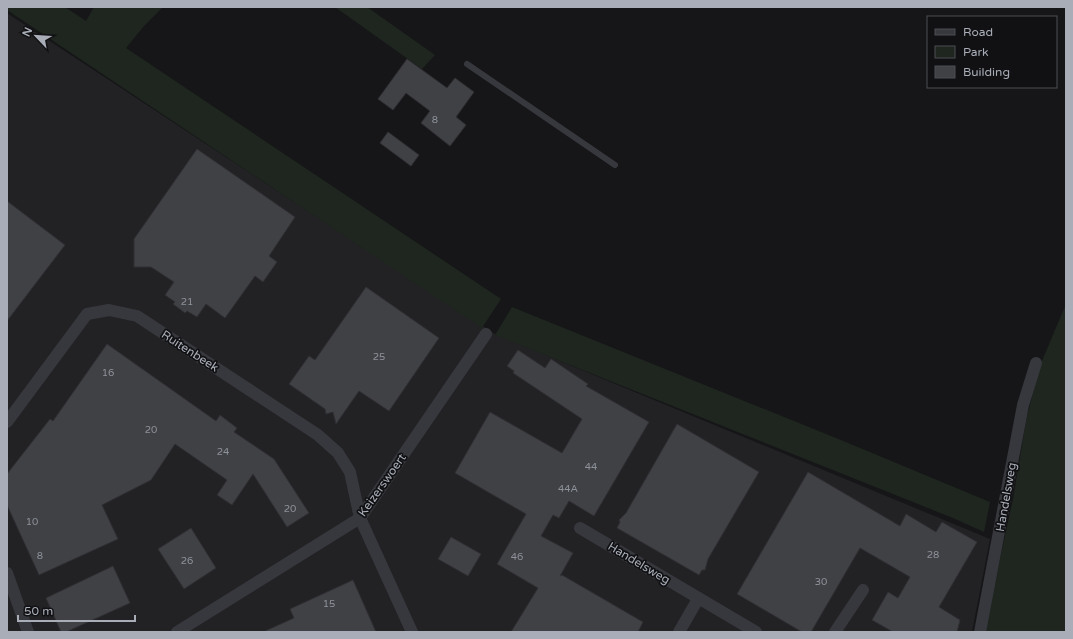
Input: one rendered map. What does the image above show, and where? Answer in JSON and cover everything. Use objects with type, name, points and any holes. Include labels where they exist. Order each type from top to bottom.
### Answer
[{"type":"street","name":"Ruitenbeek","points":[[7,422],[87,314],[109,310],[137,316],[318,435],[338,453],[350,472],[360,518]]},
{"type":"street","name":"Keizerswoert","points":[[177,632],[360,518],[486,334]]},
{"type":"street","name":"Handelsweg","points":[[980,632],[1023,405],[1036,363]]},
{"type":"street","points":[[360,518],[412,632]]},
{"type":"street","name":"Handelsweg","points":[[580,528],[756,632]]},
{"type":"street","points":[[7,573],[28,632]]},
{"type":"street","points":[[835,632],[863,590]]},
{"type":"street","points":[[679,632],[698,599]]},
{"type":"lane","points":[[467,64],[615,165]]},
{"type":"shaded area","points":[[7,13],[495,334],[990,539],[972,632],[7,632]]},
{"type":"green space","points":[[7,7],[65,7],[86,21],[94,7],[163,7],[144,26],[126,48],[501,299],[482,328],[7,10]]},
{"type":"green space","points":[[335,7],[367,7],[435,55],[422,69]]},
{"type":"green space","points":[[1066,304],[1066,632],[984,632],[1013,499],[1026,421],[1039,368]]},
{"type":"green space","points":[[512,307],[990,502],[984,532],[953,518],[495,335]]},
{"type":"building","points":[[407,59],[447,88],[455,78],[474,92],[456,117],[466,125],[450,146],[421,123],[430,111],[406,93],[393,110],[378,99]]},
{"type":"building","points":[[388,132],[419,155],[411,166],[380,143]]},
{"type":"building","points":[[197,149],[295,217],[269,256],[277,262],[263,282],[255,276],[225,318],[206,304],[197,317],[187,311],[185,313],[173,304],[175,302],[165,295],[174,282],[151,267],[134,267],[134,239]]},
{"type":"building","points":[[7,201],[65,245],[7,321]]},
{"type":"building","points":[[366,287],[439,338],[389,411],[359,391],[336,424],[333,412],[326,414],[325,409],[289,384],[309,356],[315,360]]},
{"type":"building","points":[[107,344],[216,421],[220,415],[237,428],[234,432],[274,459],[309,513],[287,527],[253,474],[232,505],[217,495],[227,480],[175,444],[151,480],[102,505],[118,539],[39,575],[7,505],[7,474],[50,419],[53,421]]},
{"type":"building","points":[[518,350],[545,368],[551,359],[588,384],[586,386],[649,422],[594,516],[569,501],[559,518],[553,515],[541,536],[573,553],[560,576],[562,575],[643,622],[638,632],[511,632],[538,588],[497,564],[526,514],[455,473],[490,412],[562,453],[582,419],[513,373],[514,371],[507,366]]},
{"type":"building","points":[[677,424],[759,472],[708,559],[705,570],[702,570],[699,575],[617,528],[620,522],[619,520],[626,513]]},
{"type":"building","points":[[808,472],[900,526],[906,514],[936,532],[942,522],[977,542],[939,607],[960,620],[957,632],[893,632],[872,620],[888,592],[898,598],[910,577],[860,548],[811,632],[802,632],[737,594]]},
{"type":"building","points":[[191,528],[216,568],[184,589],[158,549]]},
{"type":"building","points":[[451,537],[481,554],[468,576],[438,559]]},
{"type":"building","points":[[113,566],[130,603],[66,632],[61,632],[46,598]]},
{"type":"building","points":[[353,580],[376,632],[263,632],[294,618],[290,609]]}]
